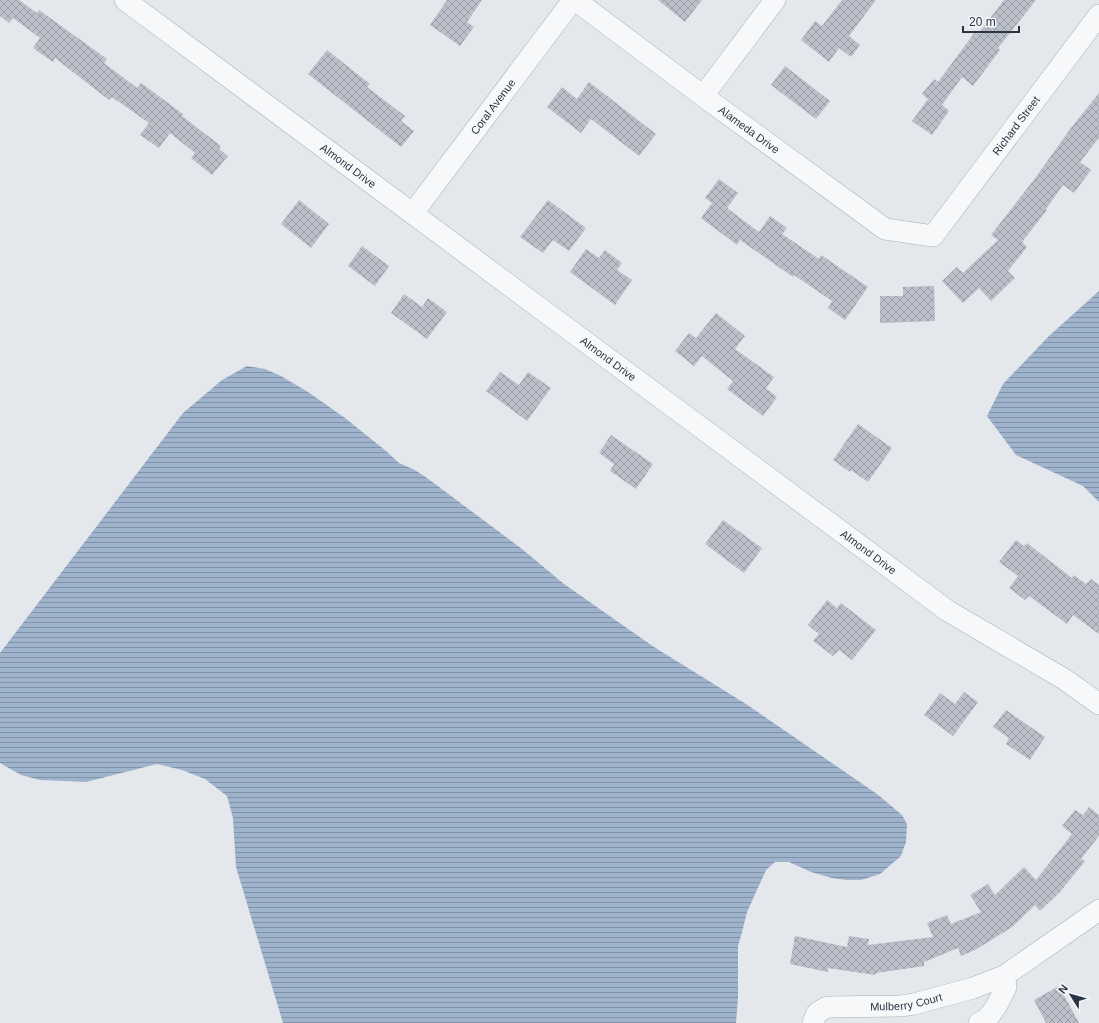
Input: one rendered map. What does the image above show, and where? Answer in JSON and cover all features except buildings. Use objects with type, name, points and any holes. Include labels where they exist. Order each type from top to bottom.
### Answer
[{"type":"street","name":"Almond Drive","points":[[126,0],[948,611],[1064,679],[1099,704]]},
{"type":"street","name":"Coral Avenue","points":[[413,213],[574,0]]},
{"type":"street","name":"Alameda Drive","points":[[574,0],[885,229],[933,236]]},
{"type":"street","points":[[703,96],[775,0]]},
{"type":"street","name":"Richard Street","points":[[933,236],[1099,15]]},
{"type":"street","name":"Mulberry Court","points":[[813,1023],[817,1013],[827,1007],[900,1006],[914,1004],[973,988],[1004,976],[1099,910]]},
{"type":"street","points":[[979,1023],[988,1018],[997,1005],[1006,987],[1004,976]]},
{"type":"water","points":[[1099,291],[1099,502],[1083,486],[1016,455],[987,416],[1003,384],[1049,336]]},
{"type":"water","points":[[247,366],[265,369],[281,376],[308,392],[345,418],[399,463],[415,470],[427,478],[522,549],[564,584],[654,647],[746,704],[877,794],[902,815],[907,824],[906,842],[901,856],[880,874],[861,880],[847,880],[832,878],[811,872],[789,862],[775,862],[766,870],[747,912],[738,946],[738,998],[736,1023],[283,1023],[236,867],[233,818],[227,796],[205,779],[182,770],[157,764],[86,782],[40,780],[21,775],[0,763],[0,653],[183,413],[222,380]]}]
